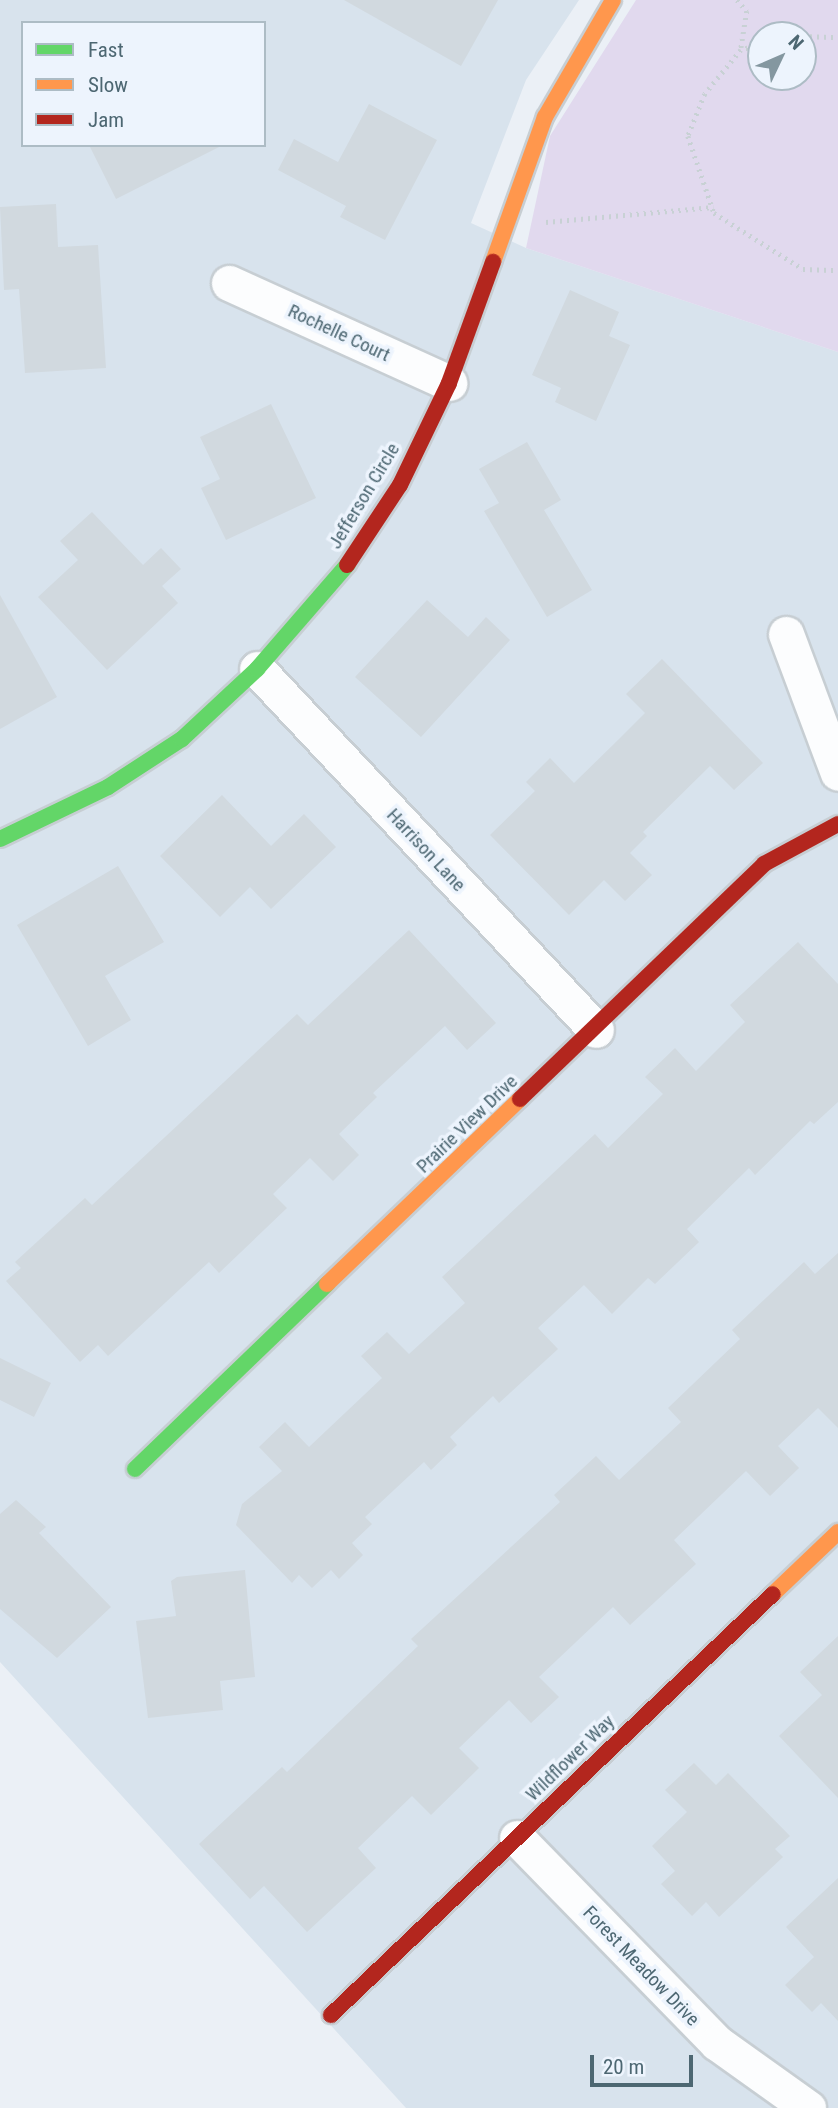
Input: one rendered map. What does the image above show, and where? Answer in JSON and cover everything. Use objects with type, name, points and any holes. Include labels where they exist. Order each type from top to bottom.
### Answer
[{"type":"street","name":"Jefferson Circle","points":[[0,839],[108,787],[182,739],[257,669],[348,564],[400,485],[449,383],[545,117],[613,0]]},
{"type":"street","name":"Rochelle Court","points":[[229,283],[449,383]]},
{"type":"street","points":[[786,634],[838,773]]},
{"type":"street","name":"Harrison Lane","points":[[257,669],[596,1030]]},
{"type":"street","name":"Prairie View Drive","points":[[135,1469],[596,1030],[764,864],[838,824]]},
{"type":"street","name":"Wildflower Way","points":[[331,2015],[838,1532]]},
{"type":"street","name":"Forest Meadow Drive","points":[[517,1838],[717,2043],[808,2108]]},
{"type":"path","points":[[737,0],[747,11],[741,50],[705,94],[688,136],[715,213],[803,269],[838,270]]},
{"type":"path","points":[[817,36],[838,37]]},
{"type":"path","points":[[741,50],[747,48]]},
{"type":"path","points":[[506,226],[713,207]]},
{"type":"shaded area","points":[[0,0],[579,0],[526,80],[471,223],[526,248],[838,352],[838,2108],[406,2108],[0,1662]]},
{"type":"shaded area","points":[[636,0],[838,0],[838,352],[526,248],[550,136]]},
{"type":"building","points":[[344,0],[498,0],[461,66]]},
{"type":"building","points":[[369,104],[437,140],[385,240],[340,217],[346,206],[278,170],[294,139],[338,162]]},
{"type":"building","points":[[90,147],[219,147],[116,199]]},
{"type":"building","points":[[56,204],[58,247],[98,245],[106,368],[25,373],[19,289],[4,290],[0,207]]},
{"type":"building","points":[[570,290],[619,312],[609,336],[630,345],[596,421],[555,402],[561,388],[532,375]]},
{"type":"building","points":[[271,404],[316,498],[226,540],[201,488],[220,479],[200,437]]},
{"type":"building","points":[[527,442],[561,500],[544,510],[592,590],[547,617],[484,511],[499,503],[479,469]]},
{"type":"building","points":[[92,512],[143,565],[161,548],[181,569],[162,586],[178,603],[107,670],[38,597],[78,560],[60,541]]},
{"type":"building","points":[[0,595],[57,697],[0,729]]},
{"type":"building","points":[[427,600],[468,637],[486,617],[510,640],[421,737],[355,677]]},
{"type":"building","points":[[662,659],[763,763],[734,790],[710,766],[643,832],[647,836],[630,853],[652,875],[625,901],[604,880],[569,915],[490,835],[535,791],[526,782],[550,758],[574,783],[645,713],[626,694]]},
{"type":"building","points":[[222,795],[271,846],[304,814],[336,847],[271,909],[250,887],[220,917],[160,856]]},
{"type":"building","points":[[118,866],[164,942],[105,976],[131,1020],[88,1046],[17,925]]},
{"type":"building","points":[[409,930],[496,1023],[467,1050],[445,1026],[373,1093],[377,1097],[339,1134],[359,1155],[333,1181],[310,1158],[273,1194],[287,1208],[219,1273],[209,1262],[108,1356],[98,1345],[80,1362],[6,1281],[21,1268],[15,1262],[85,1198],[92,1205],[297,1014],[308,1025]]},
{"type":"building","points":[[798,942],[838,984],[838,1102],[814,1124],[810,1121],[755,1175],[749,1168],[687,1229],[699,1242],[655,1284],[648,1278],[612,1314],[584,1285],[538,1328],[558,1349],[499,1403],[493,1396],[450,1437],[457,1445],[431,1470],[424,1462],[365,1517],[372,1524],[352,1543],[363,1555],[339,1579],[331,1570],[312,1588],[299,1575],[292,1583],[236,1525],[242,1504],[282,1471],[259,1447],[285,1422],[309,1447],[382,1378],[361,1356],[387,1332],[409,1354],[465,1303],[442,1277],[595,1134],[608,1148],[663,1094],[645,1077],[675,1048],[696,1071],[745,1022],[730,1005]]},
{"type":"building","points":[[838,1253],[838,1428],[818,1408],[778,1446],[799,1468],[770,1496],[746,1471],[674,1540],[696,1564],[630,1625],[613,1607],[539,1677],[559,1697],[531,1723],[509,1700],[459,1748],[479,1768],[431,1815],[412,1796],[358,1848],[376,1868],[307,1932],[264,1886],[250,1899],[199,1844],[282,1767],[287,1772],[418,1646],[411,1639],[560,1502],[554,1495],[596,1456],[619,1480],[681,1422],[668,1408],[740,1339],[732,1330],[804,1262],[815,1274]]},
{"type":"building","points":[[0,1358],[51,1383],[34,1417],[0,1400]]},
{"type":"building","points":[[16,1500],[46,1527],[39,1533],[111,1607],[57,1658],[0,1609],[0,1514]]},
{"type":"building","points":[[245,1570],[255,1677],[220,1681],[223,1710],[148,1718],[136,1621],[176,1616],[171,1581],[177,1577]]},
{"type":"building","points":[[838,1636],[838,1798],[779,1736],[822,1695],[800,1672]]},
{"type":"building","points":[[694,1763],[716,1785],[728,1773],[790,1836],[775,1849],[783,1857],[719,1917],[706,1902],[692,1916],[661,1884],[675,1871],[652,1846],[687,1812],[665,1790]]},
{"type":"building","points":[[838,1878],[838,2021],[821,2003],[812,2012],[785,1985],[814,1957],[786,1927]]},
{"type":"traffic: fast","points":[[0,839],[108,787],[182,739],[257,669],[347,565]]},
{"type":"traffic: fast","points":[[135,1469],[327,1284]]},
{"type":"traffic: slow","points":[[493,262],[545,117],[613,0]]},
{"type":"traffic: slow","points":[[327,1284],[520,1099]]},
{"type":"traffic: slow","points":[[773,1594],[838,1532]]},
{"type":"traffic: jam","points":[[347,565],[400,485],[449,383],[493,262]]},
{"type":"traffic: jam","points":[[520,1099],[764,864],[838,824]]},
{"type":"traffic: jam","points":[[331,2015],[773,1594]]}]
